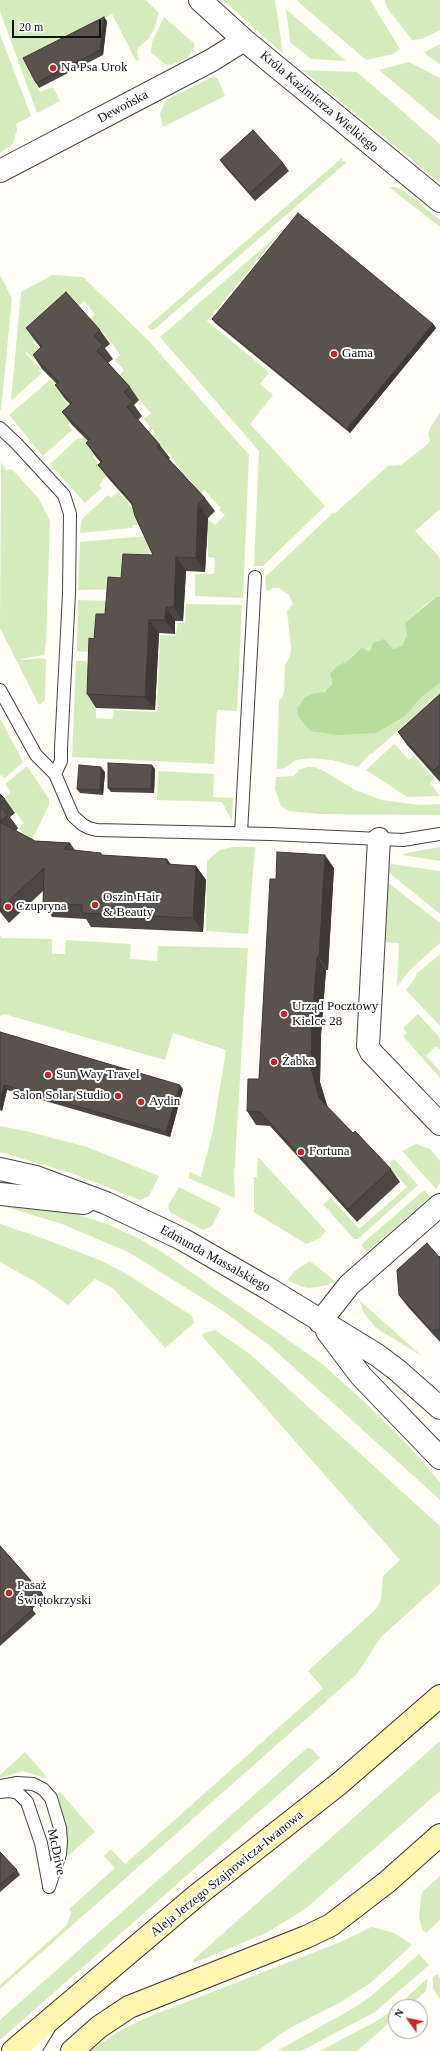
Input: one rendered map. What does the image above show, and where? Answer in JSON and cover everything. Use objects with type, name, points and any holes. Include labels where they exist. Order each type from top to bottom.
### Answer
[{"type":"main road","name":"Aleja Jerzego Szajnowicza-Iwanowa","points":[[13,2051],[196,1896],[340,1783],[440,1696]]},
{"type":"main road","points":[[72,2051],[99,2027],[129,2008],[306,1937],[331,1925],[387,1882],[440,1835]]},
{"type":"street","name":"Króla Kazimierza Wielkiego","points":[[200,0],[244,40],[440,201]]},
{"type":"street","name":"Dewońska","points":[[0,171],[205,64],[244,40]]},
{"type":"street","points":[[379,839],[368,1046],[371,1052],[440,1124]]},
{"type":"street","name":"Edmunda Massalskiego","points":[[0,1169],[36,1177],[106,1203],[197,1248],[269,1289],[320,1322],[377,1355],[397,1370],[440,1408]]},
{"type":"street","name":"Edmunda Massalskiego","points":[[0,1194],[73,1203],[106,1203]]},
{"type":"street","points":[[320,1322],[349,1285],[440,1205]]},
{"type":"street","name":"Edmunda Massalskiego","points":[[320,1322],[361,1376],[440,1458]]},
{"type":"lane","points":[[0,428],[17,444],[64,495],[70,514],[69,593],[62,748],[61,761],[55,774]]},
{"type":"lane","points":[[241,833],[255,577]]},
{"type":"lane","points":[[0,690],[36,755],[42,763],[55,774],[73,816],[89,828],[97,830],[241,833],[403,840],[440,834]]},
{"type":"lane","name":"McDrive","points":[[0,1786],[17,1783],[33,1784],[43,1789],[51,1798],[60,1828],[62,1842],[60,1854],[49,1887],[41,1843],[27,1802],[24,1797],[14,1792],[0,1792]]},
{"type":"lane","points":[[35,2051],[60,2010]]},
{"type":"green space","points":[[0,0],[146,0],[159,13],[154,29],[149,38],[138,48],[137,54],[140,59],[136,61],[112,14],[25,62],[40,92],[53,87],[60,101],[37,113],[0,11]]},
{"type":"green space","points":[[223,0],[275,0],[283,54],[281,52]]},
{"type":"green space","points":[[296,0],[370,0],[400,49],[393,54],[366,60]]},
{"type":"green space","points":[[385,0],[440,0],[440,30],[422,39],[412,40],[387,8]]},
{"type":"green space","points":[[286,9],[346,61],[311,59],[290,42]]},
{"type":"green space","points":[[164,17],[195,44],[187,58],[171,65],[165,64],[151,53],[152,42]]},
{"type":"green space","points":[[0,34],[31,116],[16,124],[17,129],[13,144],[0,153]]},
{"type":"green space","points":[[440,44],[440,64],[426,55],[425,52]]},
{"type":"green space","points":[[409,62],[440,78],[440,121],[379,70]]},
{"type":"green space","points":[[302,70],[357,72],[440,144],[440,183]]},
{"type":"green space","points":[[214,76],[218,79],[225,96],[163,127],[160,114],[166,100]]},
{"type":"green space","points":[[343,157],[342,161],[347,162],[156,328],[151,330],[147,327]]},
{"type":"green space","points":[[389,187],[395,187],[403,190],[440,220],[440,227]]},
{"type":"green space","points":[[280,233],[207,321],[269,372],[260,384],[273,395],[250,424],[325,506],[263,566],[254,566],[259,451],[160,337]]},
{"type":"green space","points":[[0,275],[12,298],[1,410],[0,409]]},
{"type":"green space","points":[[52,275],[83,277],[148,340],[249,455],[243,598],[195,596],[195,574],[214,574],[215,558],[208,557],[208,539],[200,538],[201,528],[209,520],[215,525],[225,515],[219,510],[221,508],[204,490],[201,493],[185,475],[180,480],[176,475],[181,470],[170,455],[152,436],[155,433],[144,419],[151,413],[119,376],[124,370],[115,360],[120,355],[112,343],[90,319],[95,314],[84,301],[78,307],[75,304],[33,342],[49,359],[42,366],[26,352],[25,353],[41,369],[39,371],[42,373],[11,401],[21,292]]},
{"type":"green space","points":[[57,377],[70,391],[63,399],[78,415],[68,425],[72,430],[43,456],[9,415],[51,379],[53,381]]},
{"type":"green space","points":[[440,413],[440,509],[415,531],[440,558],[440,597],[436,597],[405,623],[407,635],[402,646],[393,649],[354,654],[347,661],[337,666],[333,683],[323,692],[315,693],[405,716],[422,697],[440,683],[440,693],[372,754],[371,753],[358,767],[332,760],[310,758],[296,760],[285,768],[277,769],[279,700],[282,698],[284,692],[285,665],[290,657],[291,647],[287,611],[293,604],[289,595],[279,588],[272,588],[268,592],[268,590],[266,590],[265,577],[333,513],[334,514],[388,466],[401,465],[428,444],[430,440],[428,434],[430,428]]},
{"type":"green space","points":[[88,433],[101,449],[93,457],[108,473],[99,485],[102,488],[85,503],[50,464],[78,438],[81,439]]},
{"type":"green space","points":[[1,462],[6,470],[12,469],[39,499],[50,521],[46,642],[44,655],[21,659],[43,658],[46,660],[45,700],[39,705],[0,628]]},
{"type":"green space","points":[[118,492],[146,523],[133,525],[132,528],[80,533],[81,521],[83,518],[108,495],[111,498]]},
{"type":"green space","points":[[147,536],[151,538],[150,566],[129,589],[78,590],[80,542]]},
{"type":"green space","points":[[436,597],[440,597],[440,683],[422,697],[405,716],[376,733],[337,735],[310,731],[299,717],[297,709],[305,697],[315,693],[324,692],[333,683],[330,674],[337,666],[347,661],[362,648],[370,652],[373,643],[384,639],[393,649],[402,646],[407,635],[405,623]]},
{"type":"green space","points":[[78,600],[114,601],[89,652],[77,651]]},
{"type":"green space","points":[[186,604],[242,605],[237,711],[217,710],[214,764],[72,757],[76,661],[86,661],[88,668],[96,668],[94,709],[96,709],[96,718],[113,719],[114,710],[157,712],[160,635],[176,636],[177,623],[185,623]]},
{"type":"green space","points":[[0,718],[23,762],[4,779],[2,775],[0,776]]},
{"type":"green space","points":[[394,744],[409,760],[414,756],[435,779],[430,783],[440,796],[407,797],[366,770]]},
{"type":"green space","points":[[27,766],[49,799],[49,805],[28,848],[27,837],[19,828],[24,823],[5,799],[11,792],[5,784]]},
{"type":"green space","points":[[307,767],[314,767],[326,772],[355,790],[382,800],[419,805],[440,804],[440,815],[319,814],[288,811],[281,806],[275,789],[276,777],[294,776],[299,770]]},
{"type":"green space","points":[[158,771],[214,774],[213,797],[233,798],[232,821],[222,802],[157,800]]},
{"type":"green space","points":[[232,847],[255,847],[248,934],[206,931],[207,861],[220,850]]},
{"type":"green space","points":[[440,847],[440,861],[402,855],[407,853]]},
{"type":"green space","points":[[391,864],[440,871],[440,914],[387,871]]},
{"type":"green space","points":[[386,881],[440,923],[440,943],[411,969],[397,986],[399,943],[383,942]]},
{"type":"green space","points":[[0,936],[2,938],[52,939],[52,954],[65,954],[66,940],[131,944],[130,959],[157,961],[158,946],[248,948],[234,1177],[235,1198],[188,1178],[190,1172],[201,1177],[213,1130],[226,1050],[173,1033],[165,1060],[4,1014],[0,1016]]},
{"type":"green space","points":[[440,954],[440,1026],[406,990],[416,977],[416,974]]},
{"type":"green space","points":[[418,1014],[440,1038],[440,1050],[436,1046],[426,1056],[440,1071],[440,1078],[403,1036],[407,1033],[403,1028]]},
{"type":"green space","points":[[0,1126],[26,1131],[87,1147],[159,1176],[149,1196],[140,1200],[74,1174],[0,1152]]},
{"type":"green space","points":[[416,1144],[430,1149],[440,1161],[440,1183],[436,1189],[402,1151]]},
{"type":"green space","points":[[259,1158],[326,1231],[320,1238],[306,1244],[254,1212],[254,1177],[257,1177]]},
{"type":"green space","points":[[394,1159],[418,1185],[358,1239],[354,1239],[323,1204],[331,1198],[359,1229],[407,1187],[389,1167],[392,1165],[390,1163]]},
{"type":"green space","points":[[179,1187],[221,1208],[212,1226],[203,1230],[170,1212],[168,1206]]},
{"type":"green space","points":[[423,1191],[425,1191],[430,1197],[367,1252],[362,1246],[363,1243]]},
{"type":"green space","points":[[0,1201],[62,1210],[107,1224],[138,1238],[168,1256],[321,1363],[357,1395],[405,1442],[440,1482],[440,1500],[269,1345],[220,1309],[128,1252],[62,1224],[0,1205]]},
{"type":"green space","points":[[0,1224],[102,1261],[130,1276],[192,1316],[194,1323],[165,1348],[113,1288],[95,1279],[68,1305],[36,1282],[0,1262]]},
{"type":"green space","points":[[310,1261],[335,1281],[328,1285],[309,1288],[287,1280],[295,1271]]},
{"type":"green space","points":[[360,1301],[422,1356],[376,1328],[363,1312]]},
{"type":"green space","points":[[215,1330],[251,1355],[440,1526],[440,1584],[381,1637],[357,1674],[0,1989],[0,1985],[67,1925],[71,1912],[69,1909],[115,1868],[104,1856],[111,1849],[125,1864],[323,1688],[308,1671],[377,1608],[381,1599],[383,1576],[400,1560],[202,1336],[204,1333]]},
{"type":"green space","points":[[440,1741],[440,1791],[304,1910],[266,1933],[194,1963],[193,1960]]},
{"type":"green space","points":[[307,1748],[312,1749],[320,1758],[0,2040],[0,2020]]},
{"type":"green space","points":[[25,1752],[46,1776],[45,1778],[23,1771],[0,1778],[0,1775]]},
{"type":"green space","points":[[60,1792],[95,1832],[68,1856],[66,1855],[68,1838],[58,1794]]},
{"type":"green space","points":[[440,1876],[440,1920],[426,1933],[422,1929],[419,1918],[421,1896],[423,1891]]},
{"type":"green space","points":[[372,1927],[394,1933],[412,1945],[369,1984],[341,2002],[286,2030],[258,2051],[89,2051],[123,2029],[153,2015],[338,1943]]},
{"type":"green space","points":[[419,1954],[429,1965],[390,1999],[388,1999],[375,2012],[301,2051],[277,2051],[352,2009],[370,1997]]},
{"type":"green space","points":[[437,1974],[440,1978],[440,1999],[433,1989],[433,1977]]},
{"type":"green space","points":[[428,1978],[426,1991],[417,1999],[405,1999]]},
{"type":"green space","points":[[388,2013],[388,2024],[357,2051],[320,2051],[380,2019]]},
{"type":"building","points":[[104,17],[100,50],[36,83],[23,58]]},
{"type":"building","points":[[253,130],[283,163],[250,193],[220,160]]},
{"type":"building","name":"Gama","points":[[298,213],[433,324],[347,429],[212,319]]},
{"type":"building","points":[[66,292],[100,330],[94,336],[103,345],[97,351],[130,387],[124,392],[133,402],[127,407],[160,445],[157,447],[205,498],[198,504],[196,558],[176,557],[174,607],[166,607],[165,620],[149,620],[145,697],[87,694],[89,638],[94,639],[96,614],[105,614],[108,577],[121,578],[123,554],[153,555],[135,516],[131,501],[98,465],[102,461],[86,443],[90,439],[62,412],[72,403],[55,385],[59,382],[33,355],[42,346],[26,328]]},
{"type":"building","points":[[440,694],[440,765],[433,771],[398,732]]},
{"type":"building","points":[[108,763],[152,765],[151,789],[108,788]]},
{"type":"building","points":[[79,765],[101,767],[100,790],[77,789]]},
{"type":"building","points":[[0,794],[5,799],[0,804]]},
{"type":"building","points":[[0,806],[8,815],[0,822]]},
{"type":"building","points":[[0,822],[35,841],[70,843],[64,849],[101,853],[101,855],[167,859],[167,864],[196,866],[193,918],[82,913],[82,905],[43,903],[44,868],[0,909]]},
{"type":"building","points":[[277,852],[325,855],[319,957],[317,957],[312,1021],[311,1068],[319,1098],[353,1133],[355,1131],[391,1169],[348,1209],[260,1112],[247,1111],[248,1079],[259,1079],[270,879],[276,879]]},
{"type":"building","points":[[0,1032],[180,1085],[166,1132],[4,1085],[0,1102]]},
{"type":"building","points":[[427,1243],[439,1257],[440,1256],[440,1330],[431,1330],[399,1295],[397,1270]]},
{"type":"building","points":[[0,1546],[42,1593],[29,1605],[33,1609],[0,1639]]},
{"type":"building","points":[[0,1852],[17,1870],[0,1885]]},
{"type":"place","name":"Na Psa Urok","points":[[53,68]]},
{"type":"place","name":"Gama","points":[[334,354]]},
{"type":"place","name":"Oszin Hair & Beauty","points":[[95,905]]},
{"type":"place","name":"Czupryna","points":[[8,907]]},
{"type":"place","name":"Urząd Pocztowy Kielce 28","points":[[284,1014]]},
{"type":"place","name":"Żabka","points":[[274,1062]]},
{"type":"place","name":"Sun Way Travel","points":[[48,1075]]},
{"type":"place","name":"Salon Solar Studio","points":[[118,1096]]},
{"type":"place","name":"Aydin","points":[[141,1102]]},
{"type":"place","name":"Fortuna","points":[[301,1152]]},
{"type":"place","name":"Pasaż Świętokrzyski","points":[[9,1593]]}]
